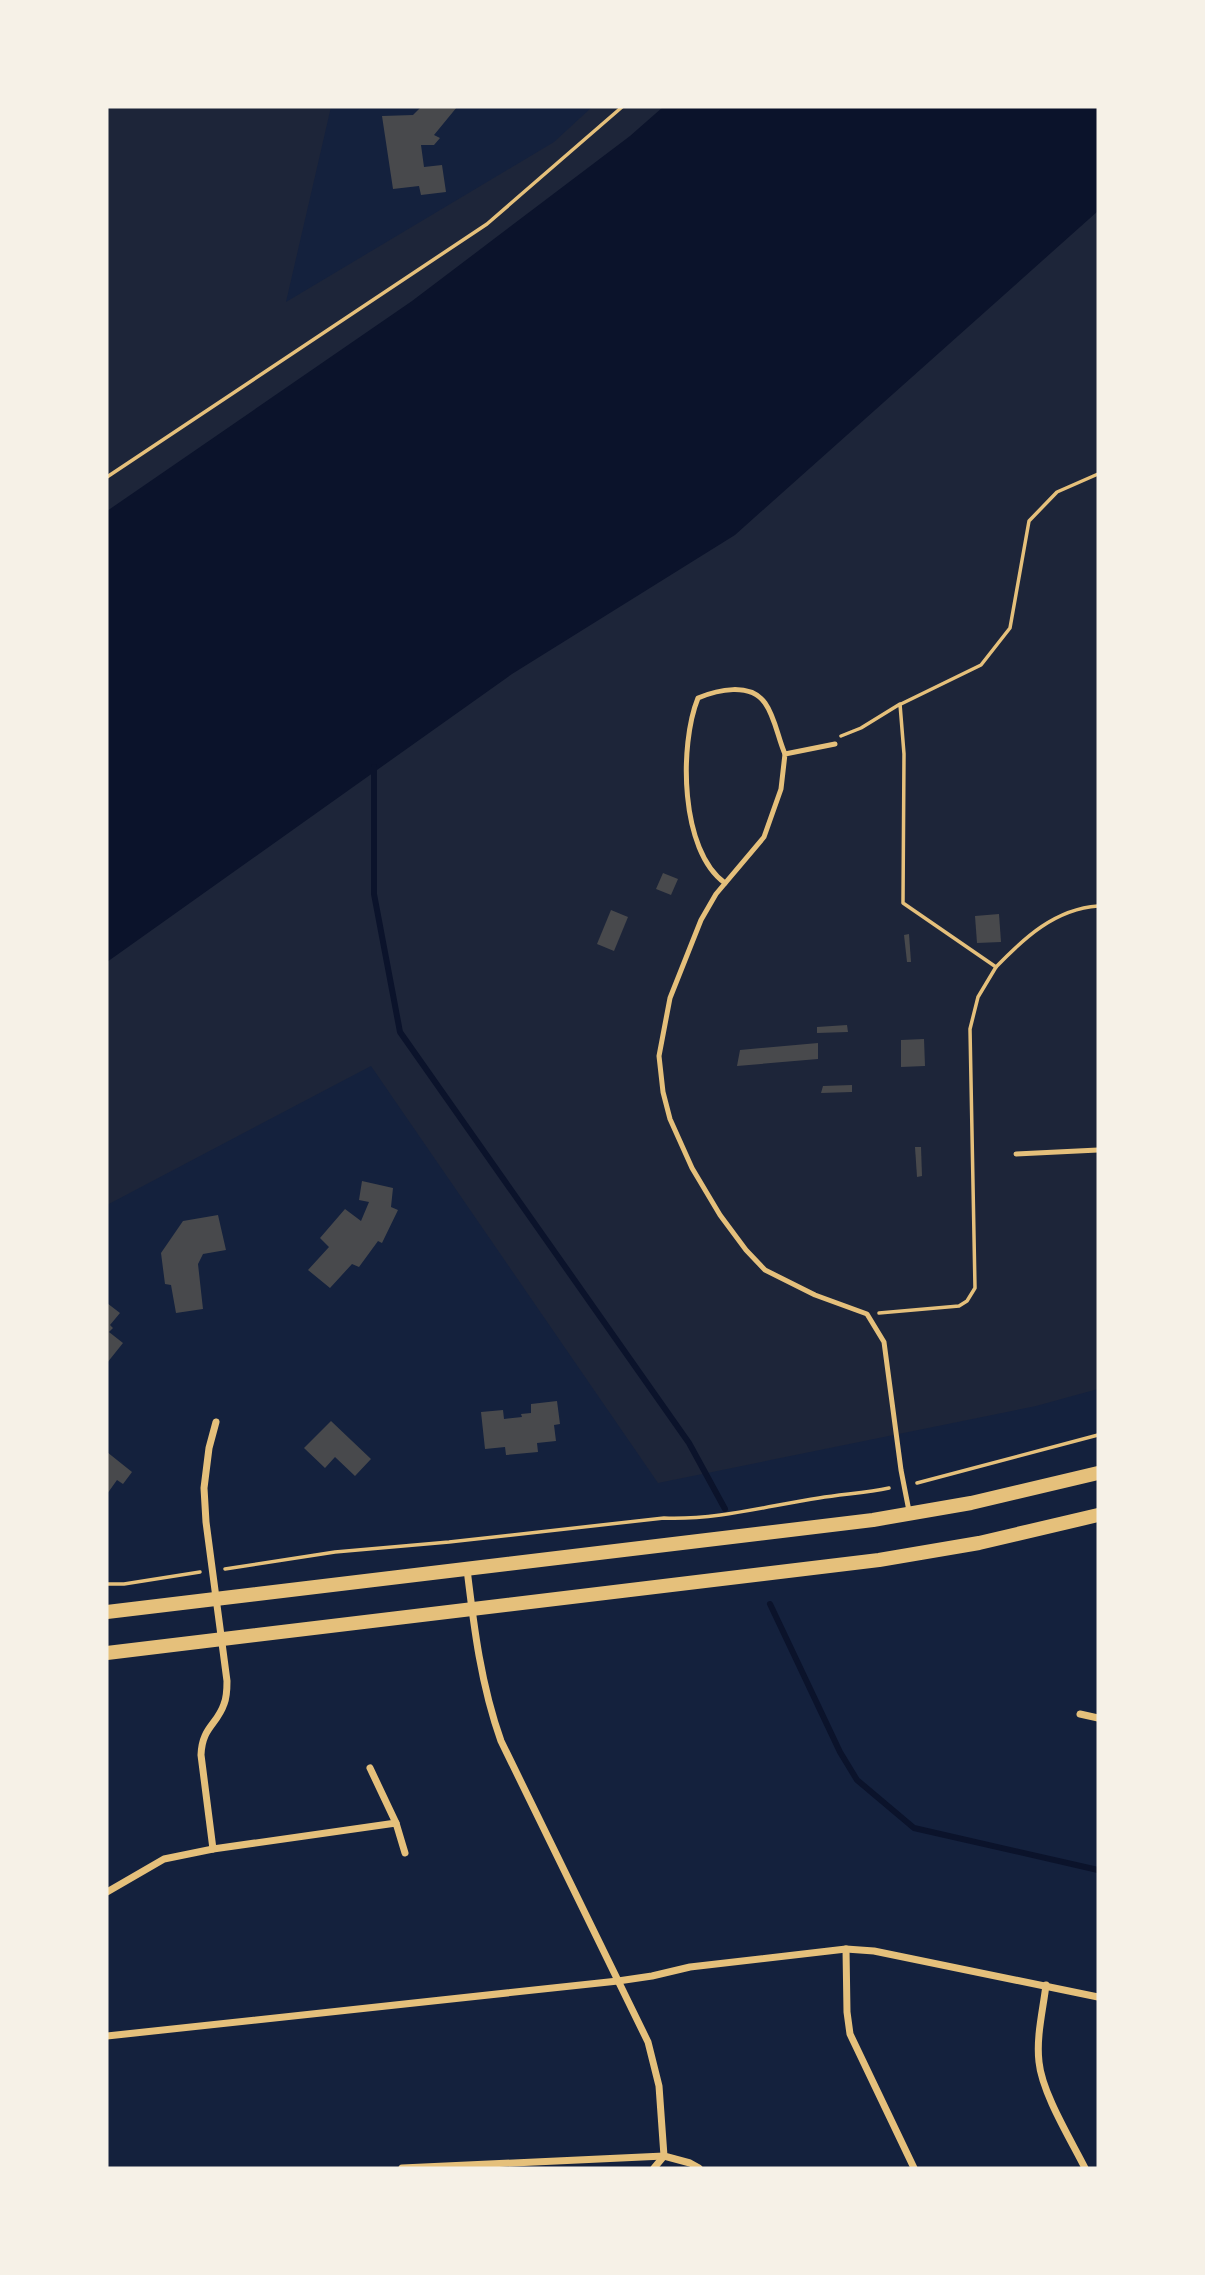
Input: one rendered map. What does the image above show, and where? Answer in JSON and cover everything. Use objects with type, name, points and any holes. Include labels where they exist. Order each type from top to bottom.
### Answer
[{"type":"main road","points":[[107,1612],[909,1514],[994,1499],[1098,1473]]},
{"type":"main road","points":[[107,1653],[905,1556],[1027,1533],[1098,1515]]},
{"type":"street","points":[[213,1849],[201,1741],[205,1731],[224,1706],[227,1681],[204,1488],[209,1448],[216,1422]]},
{"type":"street","points":[[467,1569],[488,1705],[501,1741],[648,2042],[654,2061],[660,2096],[664,2156],[654,2168]]},
{"type":"street","points":[[1080,1714],[1098,1718]]},
{"type":"street","points":[[370,1768],[396,1823],[405,1853]]},
{"type":"street","points":[[107,1892],[164,1859],[177,1855],[396,1823]]},
{"type":"street","points":[[846,1949],[850,2034],[914,2168]]},
{"type":"street","points":[[107,2036],[618,1981],[690,1967],[846,1949],[874,1951],[1098,1997]]},
{"type":"street","points":[[1046,1985],[1038,2049],[1039,2066],[1056,2111],[1085,2168]]},
{"type":"street","points":[[402,2168],[664,2156],[699,2168]]},
{"type":"lane","points":[[725,883],[719,879],[695,840],[687,748],[691,717],[698,698],[716,691],[738,690],[751,693],[764,701],[785,754],[781,789],[764,837],[716,894],[701,920],[670,998],[659,1056],[663,1092],[670,1119],[692,1168],[720,1215],[746,1250],[765,1270],[815,1295],[867,1314],[884,1342],[909,1514]]},
{"type":"lane","points":[[785,754],[835,744]]},
{"type":"lane","points":[[1016,1154],[1098,1150]]},
{"type":"path","points":[[107,477],[487,224],[622,107]]},
{"type":"path","points":[[835,744],[835,738],[861,728],[900,704],[981,664],[1010,628],[1029,522],[1057,492],[1098,474]]},
{"type":"path","points":[[900,704],[904,754],[903,903],[996,967]]},
{"type":"path","points":[[867,1314],[959,1306],[967,1301],[975,1288],[970,1029],[978,997],[996,967],[1021,940],[1053,919],[1098,906]]},
{"type":"path","points":[[916,1483],[1098,1435]]},
{"type":"path","points":[[224,1569],[335,1552],[664,1518],[688,1520],[889,1488]]},
{"type":"path","points":[[107,1584],[124,1584],[201,1572]]},
{"type":"shaded area","points":[[107,107],[331,107],[286,302],[554,142],[592,107],[1098,107],[1098,1389],[1036,1406],[658,1483],[371,1066],[107,1205]]},
{"type":"shaded area","points":[[663,107],[1098,107],[1098,211],[735,535],[512,674],[107,962],[107,511],[412,301],[630,136]]},
{"type":"building","points":[[421,107],[457,107],[434,135],[440,138],[434,145],[421,145],[424,167],[442,165],[446,192],[421,195],[419,186],[393,189],[382,116],[413,115]]},
{"type":"building","points":[[663,873],[678,879],[671,895],[656,889]]},
{"type":"building","points":[[611,910],[628,917],[614,951],[597,944]]},
{"type":"building","points":[[999,914],[1001,942],[977,943],[975,916]]},
{"type":"building","points":[[909,934],[911,962],[907,962],[904,935]]},
{"type":"building","points":[[847,1025],[848,1032],[817,1033],[817,1027]]},
{"type":"building","points":[[924,1039],[925,1066],[901,1067],[901,1040]]},
{"type":"building","points":[[818,1043],[818,1059],[737,1066],[740,1050]]},
{"type":"building","points":[[852,1085],[852,1092],[821,1093],[823,1086]]},
{"type":"building","points":[[915,1147],[921,1147],[922,1176],[917,1177]]},
{"type":"building","points":[[362,1181],[393,1188],[391,1207],[398,1210],[382,1243],[378,1241],[359,1267],[352,1264],[330,1288],[308,1270],[329,1247],[320,1238],[345,1209],[361,1221],[369,1202],[359,1200]]},
{"type":"building","points":[[218,1215],[226,1250],[203,1254],[198,1264],[203,1309],[176,1313],[171,1285],[165,1284],[161,1253],[183,1221]]},
{"type":"building","points":[[107,1303],[120,1313],[110,1325],[113,1328],[109,1332],[123,1343],[107,1363]]},
{"type":"building","points":[[557,1401],[560,1424],[554,1425],[556,1441],[537,1443],[538,1452],[506,1455],[505,1447],[485,1449],[481,1412],[503,1410],[504,1419],[522,1417],[521,1414],[531,1413],[531,1404]]},
{"type":"building","points":[[331,1421],[371,1459],[355,1476],[335,1457],[325,1468],[304,1448]]},
{"type":"building","points":[[107,1452],[132,1472],[123,1484],[117,1480],[107,1494]]},
{"type":"waterway","points":[[374,767],[374,894],[400,1032],[689,1443],[725,1509]]},
{"type":"waterway","points":[[770,1604],[840,1752],[857,1780],[914,1828],[1098,1870]]}]
